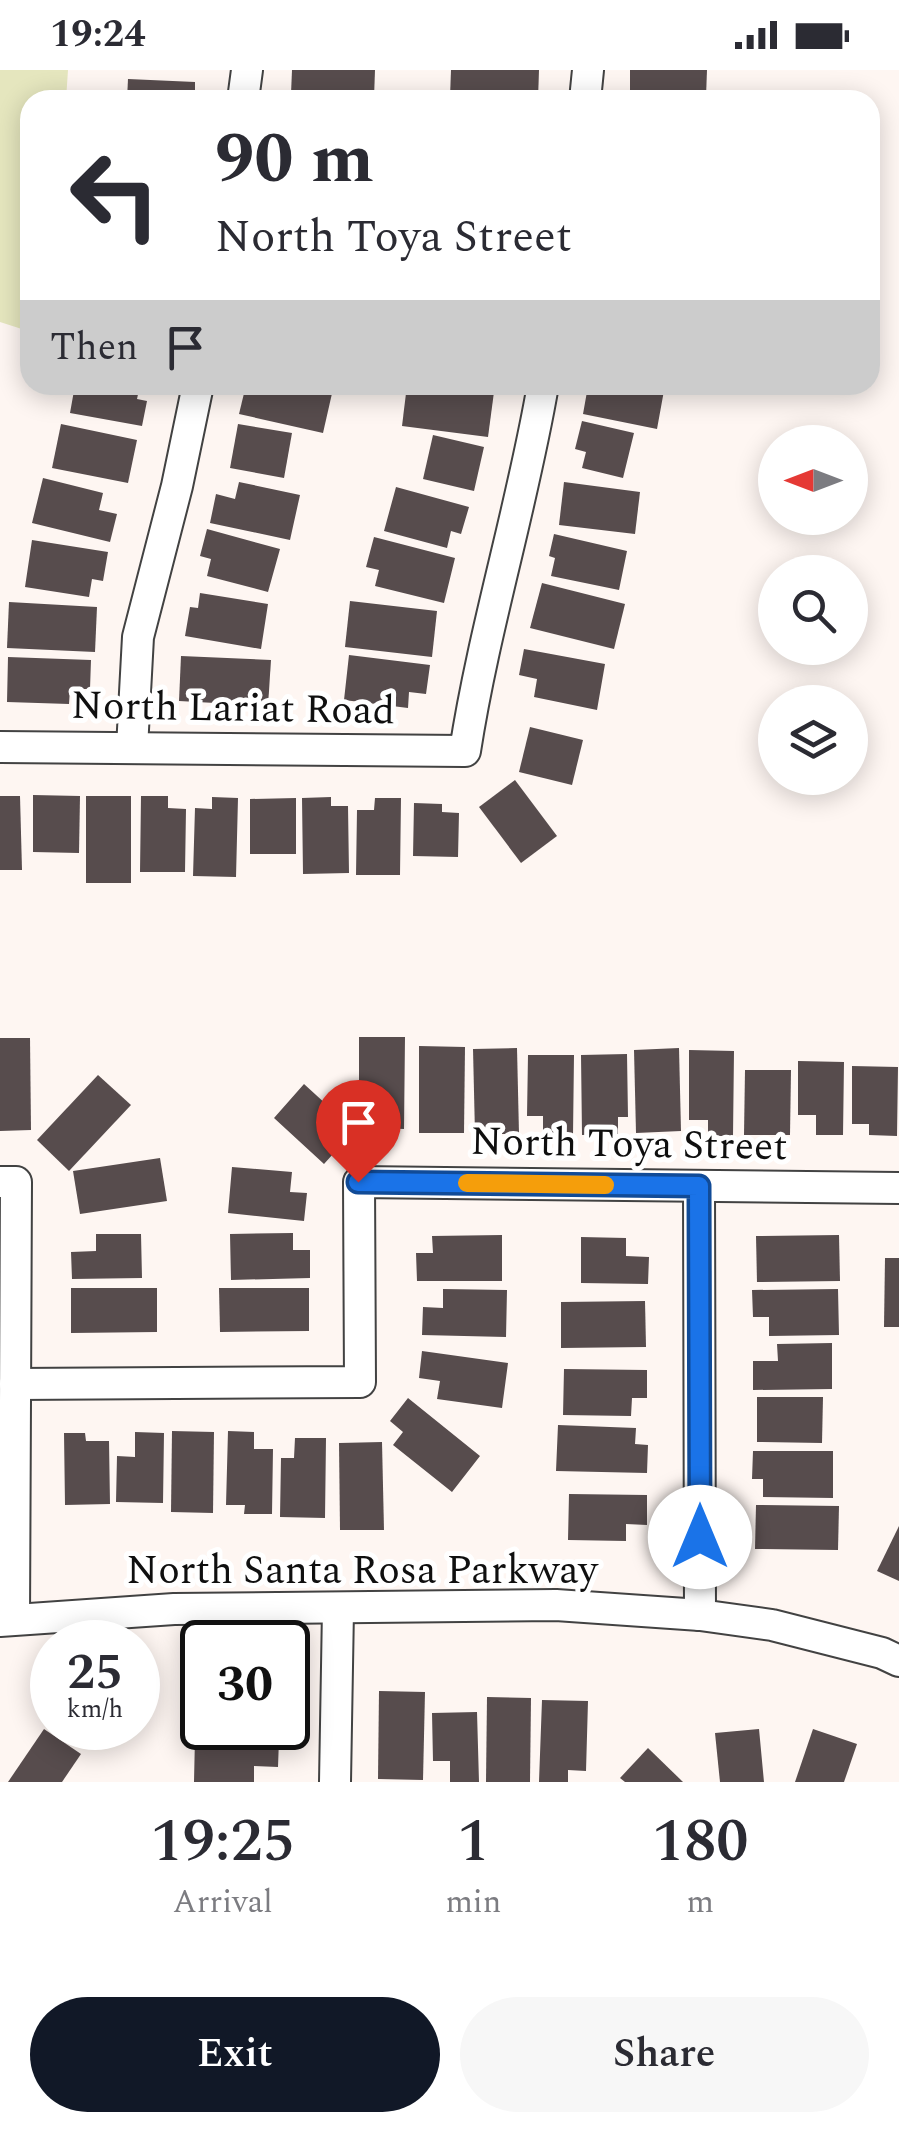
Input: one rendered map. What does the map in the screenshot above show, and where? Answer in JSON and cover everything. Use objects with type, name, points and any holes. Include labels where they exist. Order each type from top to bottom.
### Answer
[{"type":"street","points":[[132,748],[138,637],[178,486],[196,395]]},
{"type":"street","name":"North Lariat Road","points":[[0,747],[465,751],[477,676],[530,458],[541,395]]},
{"type":"street","points":[[7,1620],[15,1384],[8,1182]]},
{"type":"street","name":"North Toya Street","points":[[15,1384],[360,1382],[358,1182],[899,1188]]},
{"type":"street","points":[[699,1186],[700,1615]]},
{"type":"street","name":"North Santa Rosa Parkway","points":[[7,1620],[174,1609],[556,1605],[700,1615],[772,1625],[882,1653],[899,1661]]},
{"type":"street","points":[[335,1782],[338,1609]]},
{"type":"green space","points":[[0,70],[68,70],[67,90],[20,90],[20,328],[0,322]]},
{"type":"building","points":[[292,70],[375,70],[374,90],[291,90]]},
{"type":"building","points":[[451,70],[539,70],[538,90],[450,90]]},
{"type":"building","points":[[630,70],[707,70],[706,90],[630,90]]},
{"type":"building","points":[[128,79],[195,82],[195,90],[127,90]]},
{"type":"building","points":[[73,395],[138,395],[137,399],[147,401],[142,426],[70,413]]},
{"type":"building","points":[[244,395],[332,395],[323,433],[239,414]]},
{"type":"building","points":[[406,395],[494,395],[488,437],[402,426]]},
{"type":"building","points":[[586,395],[663,395],[657,429],[583,414]]},
{"type":"building","points":[[582,421],[634,433],[623,478],[582,468],[586,452],[575,449]]},
{"type":"building","points":[[61,424],[137,440],[128,483],[52,468]]},
{"type":"building","points":[[238,424],[292,433],[284,478],[230,468]]},
{"type":"building","points":[[433,435],[484,447],[474,491],[423,479]]},
{"type":"building","points":[[43,478],[103,493],[99,510],[117,514],[110,542],[32,523]]},
{"type":"building","points":[[239,482],[300,495],[290,540],[210,523],[216,494],[235,499]]},
{"type":"building","points":[[564,482],[640,492],[635,534],[559,525]]},
{"type":"building","points":[[396,487],[469,507],[461,534],[451,531],[447,548],[384,531]]},
{"type":"building","points":[[207,529],[280,549],[268,592],[207,576],[211,559],[200,556]]},
{"type":"building","points":[[554,534],[627,551],[619,590],[551,576],[555,558],[549,556]]},
{"type":"building","points":[[374,537],[455,558],[444,603],[375,586],[379,570],[366,567]]},
{"type":"building","points":[[32,540],[108,552],[103,581],[92,579],[89,597],[25,587]]},
{"type":"building","points":[[542,583],[625,604],[614,649],[530,628]]},
{"type":"building","points":[[200,593],[268,604],[261,649],[185,636],[190,607],[198,608]]},
{"type":"building","points":[[350,601],[437,611],[432,657],[345,647]]},
{"type":"building","points":[[9,602],[97,607],[95,652],[7,648]]},
{"type":"building","points":[[524,649],[605,664],[597,710],[534,697],[537,679],[519,675]]},
{"type":"building","points":[[349,655],[430,665],[426,694],[409,692],[408,708],[344,700]]},
{"type":"building","points":[[181,656],[271,660],[268,706],[179,701]]},
{"type":"building","points":[[8,657],[91,660],[90,689],[70,689],[69,704],[7,702]]},
{"type":"building","points":[[530,727],[583,740],[572,785],[519,772]]},
{"type":"building","points":[[515,780],[557,836],[521,863],[479,807]]},
{"type":"building","points":[[33,795],[80,796],[79,853],[33,852]]},
{"type":"building","points":[[0,796],[20,796],[22,870],[0,870]]},
{"type":"building","points":[[86,796],[131,796],[131,883],[86,883]]},
{"type":"building","points":[[141,796],[168,796],[168,808],[186,809],[185,872],[140,872]]},
{"type":"building","points":[[212,797],[238,798],[236,877],[193,876],[195,808],[212,809]]},
{"type":"building","points":[[331,797],[331,806],[348,806],[349,873],[303,874],[302,798]]},
{"type":"building","points":[[296,798],[296,854],[250,854],[250,799]]},
{"type":"building","points":[[375,798],[401,798],[400,875],[356,875],[357,810],[374,810]]},
{"type":"building","points":[[414,803],[442,804],[442,812],[459,813],[458,857],[413,856]]},
{"type":"building","points":[[359,1037],[405,1037],[404,1129],[377,1128],[377,1117],[359,1117]]},
{"type":"building","points":[[0,1038],[30,1038],[31,1130],[0,1131]]},
{"type":"building","points":[[419,1046],[465,1047],[464,1133],[419,1133]]},
{"type":"building","points":[[517,1048],[519,1134],[475,1134],[473,1049]]},
{"type":"building","points":[[679,1048],[681,1131],[636,1133],[634,1050]]},
{"type":"building","points":[[689,1050],[734,1051],[733,1136],[708,1136],[708,1120],[689,1120]]},
{"type":"building","points":[[627,1054],[628,1117],[618,1117],[618,1134],[582,1135],[581,1055]]},
{"type":"building","points":[[528,1055],[574,1055],[573,1135],[543,1135],[543,1116],[527,1116]]},
{"type":"building","points":[[798,1061],[844,1062],[843,1135],[816,1135],[816,1115],[798,1115]]},
{"type":"building","points":[[852,1066],[898,1067],[897,1136],[869,1135],[869,1124],[852,1124]]},
{"type":"building","points":[[745,1070],[791,1070],[790,1135],[744,1135]]},
{"type":"building","points":[[98,1075],[131,1105],[69,1171],[37,1140]]},
{"type":"building","points":[[304,1084],[339,1116],[327,1130],[342,1144],[324,1164],[274,1118]]},
{"type":"building","points":[[160,1158],[167,1201],[80,1214],[73,1171]]},
{"type":"building","points":[[232,1167],[292,1172],[290,1192],[307,1193],[304,1221],[228,1213]]},
{"type":"building","points":[[293,1233],[293,1250],[310,1250],[310,1278],[231,1280],[230,1234]]},
{"type":"building","points":[[96,1234],[141,1234],[142,1278],[72,1279],[71,1252],[96,1251]]},
{"type":"building","points":[[502,1235],[502,1281],[417,1281],[416,1253],[433,1253],[432,1236]]},
{"type":"building","points":[[839,1235],[840,1281],[757,1282],[756,1236]]},
{"type":"building","points":[[581,1237],[626,1238],[626,1256],[649,1257],[648,1284],[581,1283]]},
{"type":"building","points":[[885,1258],[899,1258],[899,1327],[884,1327]]},
{"type":"building","points":[[71,1288],[157,1288],[157,1332],[71,1333]]},
{"type":"building","points":[[219,1288],[309,1288],[309,1331],[220,1332]]},
{"type":"building","points":[[443,1289],[507,1290],[506,1337],[422,1335],[423,1307],[443,1308]]},
{"type":"building","points":[[838,1289],[839,1335],[769,1336],[769,1317],[753,1317],[752,1290]]},
{"type":"building","points":[[645,1301],[646,1347],[561,1348],[561,1302]]},
{"type":"building","points":[[832,1343],[832,1389],[753,1390],[753,1361],[778,1361],[777,1344]]},
{"type":"building","points":[[422,1351],[508,1363],[502,1408],[437,1399],[440,1381],[419,1378]]},
{"type":"building","points":[[564,1369],[647,1370],[647,1398],[632,1398],[631,1416],[563,1415]]},
{"type":"building","points":[[757,1397],[823,1397],[822,1443],[757,1442]]},
{"type":"building","points":[[408,1398],[480,1456],[452,1492],[393,1445],[403,1432],[390,1421]]},
{"type":"building","points":[[558,1425],[636,1428],[635,1444],[648,1445],[647,1473],[556,1471]]},
{"type":"building","points":[[172,1431],[214,1432],[213,1513],[171,1512]]},
{"type":"building","points":[[228,1431],[254,1432],[254,1449],[273,1449],[272,1514],[244,1514],[245,1505],[226,1505]]},
{"type":"building","points":[[135,1432],[164,1433],[163,1503],[116,1502],[117,1456],[135,1457]]},
{"type":"building","points":[[64,1433],[85,1433],[86,1441],[109,1441],[110,1504],[65,1505]]},
{"type":"building","points":[[295,1438],[326,1438],[325,1518],[280,1517],[281,1458],[294,1458]]},
{"type":"building","points":[[382,1442],[384,1530],[340,1530],[339,1443]]},
{"type":"building","points":[[753,1451],[833,1451],[833,1498],[763,1497],[763,1479],[752,1479]]},
{"type":"building","points":[[569,1494],[647,1495],[647,1525],[626,1524],[626,1541],[568,1540]]},
{"type":"building","points":[[756,1505],[839,1506],[838,1550],[755,1549]]},
{"type":"building","points":[[899,1526],[899,1581],[877,1571]]},
{"type":"building","points":[[379,1691],[425,1692],[423,1780],[378,1779]]},
{"type":"building","points":[[487,1697],[531,1698],[530,1782],[486,1782]]},
{"type":"building","points":[[542,1700],[588,1701],[586,1771],[568,1770],[568,1782],[539,1782]]},
{"type":"building","points":[[477,1712],[479,1782],[450,1782],[450,1761],[433,1761],[432,1713]]},
{"type":"building","points":[[759,1729],[764,1782],[720,1782],[715,1733]]},
{"type":"building","points":[[813,1729],[857,1744],[844,1782],[795,1782]]},
{"type":"building","points":[[648,1748],[683,1782],[625,1782],[620,1778]]},
{"type":"building","points":[[30,1750],[75,1750],[81,1754],[62,1782],[8,1782]]},
{"type":"building","points":[[195,1750],[279,1750],[278,1767],[254,1766],[254,1782],[194,1782]]},
{"type":"slow traffic","points":[[467,1183],[605,1185]]},
{"type":"route","points":[[358,1182],[699,1186],[700,1537]]}]
